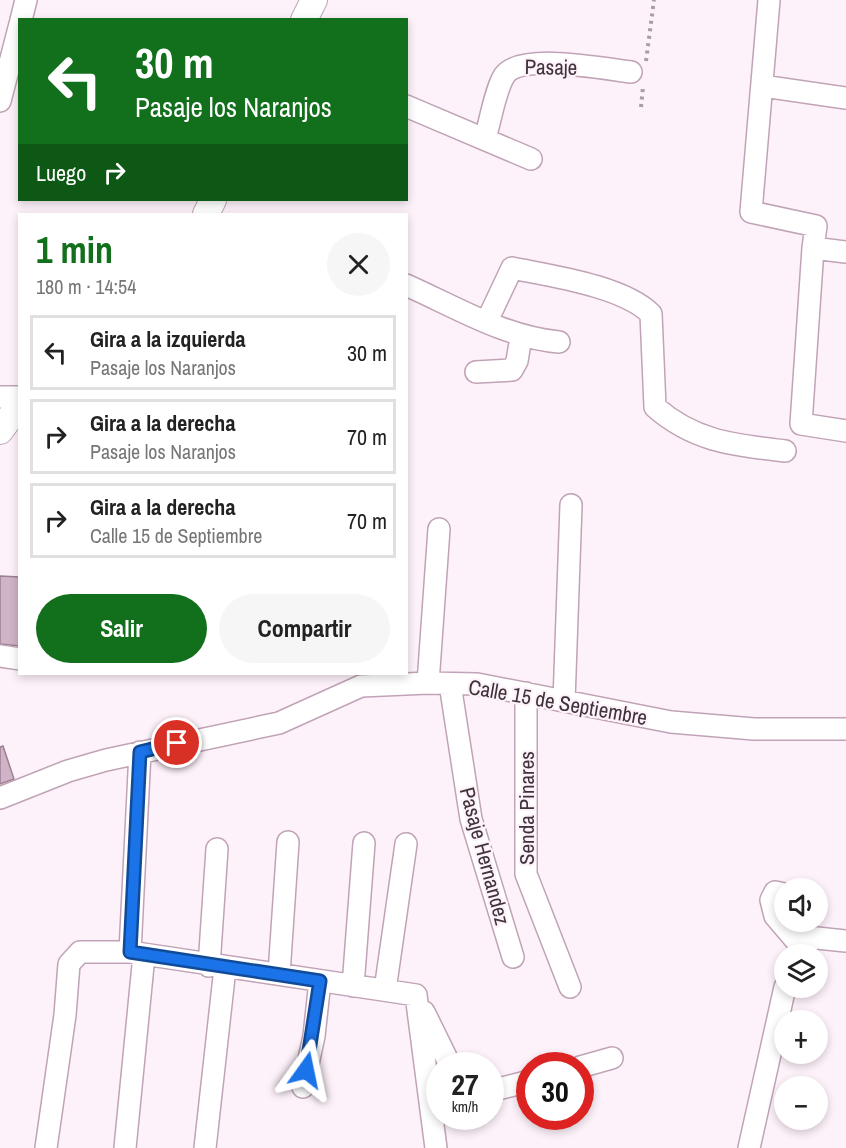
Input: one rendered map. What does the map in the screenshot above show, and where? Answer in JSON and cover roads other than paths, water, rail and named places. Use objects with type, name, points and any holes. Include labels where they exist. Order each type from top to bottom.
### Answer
[{"type":"street","points":[[22,18],[26,0]]},
{"type":"street","points":[[305,18],[314,0]]},
{"type":"street","points":[[769,0],[751,212],[816,226],[801,424],[846,432]]},
{"type":"street","points":[[0,101],[18,32]]},
{"type":"street","name":"Pasaje","points":[[485,139],[504,76],[515,66],[548,63],[640,76]]},
{"type":"street","points":[[762,86],[846,98]]},
{"type":"street","points":[[408,107],[531,159]]},
{"type":"street","points":[[813,248],[846,252]]},
{"type":"street","points":[[487,321],[512,268],[576,280],[640,303],[651,314],[656,407],[675,425],[698,435],[728,444],[785,450]]},
{"type":"street","points":[[408,286],[521,337],[559,342]]},
{"type":"street","points":[[476,372],[512,370],[517,361],[521,337]]},
{"type":"street","points":[[9,415],[18,400]]},
{"type":"street","points":[[564,701],[571,505]]},
{"type":"street","points":[[428,683],[439,529]]},
{"type":"street","points":[[0,656],[18,659]]},
{"type":"street","name":"Calle 15 de Septiembre","points":[[0,798],[68,771],[140,752],[279,723],[359,680],[477,684],[671,722],[754,729],[846,729]]},
{"type":"street","name":"Pasaje Hernandez","points":[[450,684],[471,819],[513,957]]},
{"type":"street","name":"Senda Pinares","points":[[526,693],[526,874],[570,987]]},
{"type":"street","points":[[125,1148],[137,953],[140,752]]},
{"type":"street","points":[[279,974],[288,842]]},
{"type":"street","points":[[352,986],[364,843]]},
{"type":"street","points":[[385,990],[405,844]]},
{"type":"street","points":[[205,1148],[217,967],[217,849]]},
{"type":"street","points":[[774,894],[771,900],[774,912]]},
{"type":"street","points":[[806,944],[817,938],[846,941]]},
{"type":"street","points":[[46,1148],[65,1015],[69,964],[80,952],[137,953],[217,967],[416,995]]},
{"type":"street","points":[[303,1087],[314,1036],[320,981]]},
{"type":"street","points":[[416,995],[444,1052]]},
{"type":"street","points":[[416,995],[436,1148]]},
{"type":"street","points":[[749,1148],[783,998]]},
{"type":"street","points":[[594,1063],[612,1058]]}]
